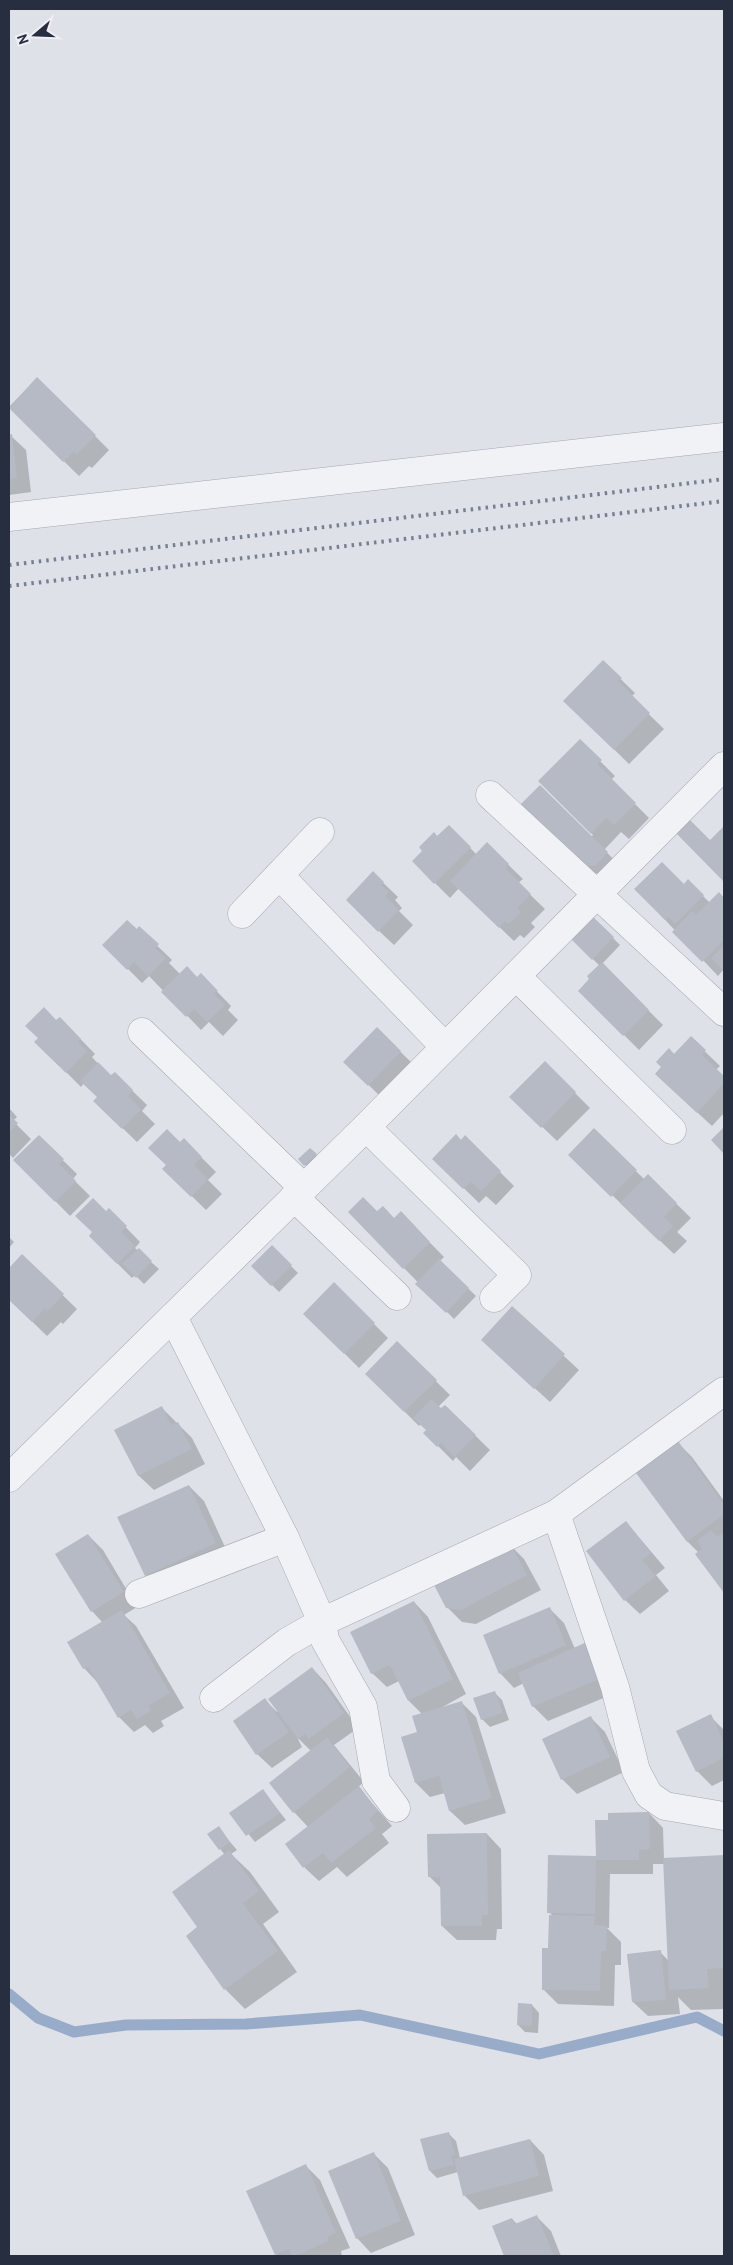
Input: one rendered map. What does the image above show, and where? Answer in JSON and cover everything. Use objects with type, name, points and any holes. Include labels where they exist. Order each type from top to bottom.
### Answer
[{"type":"street","points":[[9,517],[724,437]]},
{"type":"street","points":[[9,1478],[366,1127],[724,766]]},
{"type":"street","points":[[490,795],[724,1012]]},
{"type":"street","points":[[242,914],[320,832]]},
{"type":"street","points":[[279,875],[445,1047]]},
{"type":"street","points":[[516,976],[672,1130]]},
{"type":"street","points":[[142,1032],[299,1192],[397,1296]]},
{"type":"street","points":[[366,1127],[517,1274],[494,1298]]},
{"type":"street","points":[[173,1317],[286,1538],[322,1622],[325,1640],[363,1708],[376,1780],[396,1808]]},
{"type":"street","points":[[214,1698],[287,1642],[322,1622],[556,1514],[724,1391]]},
{"type":"street","points":[[556,1514],[615,1687],[636,1771],[649,1795],[665,1806],[724,1816]]},
{"type":"street","points":[[139,1594],[286,1538]]},
{"type":"building","points":[[37,377],[96,435],[76,455],[74,452],[63,462],[9,408]]},
{"type":"building","points":[[12,434],[17,478],[9,479],[9,435]]},
{"type":"building","points":[[603,660],[622,678],[618,681],[650,713],[614,750],[563,701]]},
{"type":"building","points":[[580,739],[602,760],[597,764],[636,803],[614,825],[606,818],[591,834],[538,781]]},
{"type":"building","points":[[540,785],[608,852],[595,866],[587,865],[581,859],[579,862],[520,805]]},
{"type":"building","points":[[690,820],[710,840],[724,826],[724,882],[676,833]]},
{"type":"building","points":[[449,825],[471,847],[434,884],[412,861],[422,851],[419,847],[434,832],[437,836]]},
{"type":"building","points":[[487,842],[509,864],[505,868],[531,894],[517,908],[521,912],[509,924],[505,921],[499,928],[450,881]]},
{"type":"building","points":[[662,862],[684,884],[688,879],[704,895],[675,924],[669,917],[665,920],[634,889]]},
{"type":"building","points":[[373,871],[384,882],[381,885],[389,892],[385,896],[399,910],[378,932],[346,900]]},
{"type":"building","points":[[719,892],[724,898],[724,940],[702,962],[672,932],[692,911],[696,915]]},
{"type":"building","points":[[592,916],[614,937],[592,960],[570,938]]},
{"type":"building","points":[[127,920],[137,929],[139,926],[159,944],[155,948],[166,958],[148,977],[134,962],[127,970],[102,945]]},
{"type":"building","points":[[724,945],[724,971],[711,958]]},
{"type":"building","points":[[602,962],[649,1010],[623,1036],[578,991],[589,979],[587,976]]},
{"type":"building","points":[[187,966],[197,977],[201,973],[218,991],[214,994],[225,1005],[207,1022],[194,1009],[186,1017],[161,992]]},
{"type":"building","points":[[44,1007],[56,1020],[60,1017],[81,1039],[78,1042],[87,1051],[66,1073],[34,1042],[38,1038],[25,1026]]},
{"type":"building","points":[[377,1027],[401,1051],[368,1086],[343,1062]]},
{"type":"building","points":[[691,1036],[706,1050],[702,1055],[724,1076],[724,1083],[697,1113],[655,1074],[661,1067],[656,1062],[669,1048],[674,1054]]},
{"type":"building","points":[[545,1061],[576,1092],[541,1128],[509,1097]]},
{"type":"building","points":[[98,1062],[111,1075],[115,1072],[133,1090],[128,1096],[141,1109],[122,1129],[93,1101],[97,1097],[80,1081]]},
{"type":"building","points":[[9,1115],[18,1123],[9,1133]]},
{"type":"building","points":[[724,1127],[724,1154],[711,1140]]},
{"type":"building","points":[[594,1128],[637,1170],[611,1197],[568,1155]]},
{"type":"building","points":[[167,1129],[180,1142],[184,1138],[202,1157],[194,1165],[208,1179],[191,1197],[162,1169],[166,1165],[148,1148]]},
{"type":"building","points":[[456,1134],[461,1140],[465,1135],[501,1171],[481,1191],[471,1182],[463,1189],[432,1159]]},
{"type":"building","points":[[39,1135],[64,1159],[59,1164],[76,1181],[55,1202],[13,1160]]},
{"type":"building","points":[[310,1148],[317,1154],[304,1166],[298,1159]]},
{"type":"building","points":[[648,1174],[677,1203],[664,1217],[673,1226],[659,1241],[620,1203]]},
{"type":"building","points":[[363,1197],[377,1211],[383,1206],[394,1218],[401,1211],[430,1242],[403,1269],[348,1212]]},
{"type":"building","points":[[93,1198],[106,1211],[109,1208],[127,1226],[121,1232],[135,1246],[117,1264],[89,1236],[92,1232],[75,1216]]},
{"type":"building","points":[[272,1245],[292,1265],[271,1286],[251,1266]]},
{"type":"building","points":[[139,1248],[152,1261],[136,1278],[122,1264]]},
{"type":"building","points":[[22,1254],[64,1294],[48,1311],[45,1308],[32,1322],[9,1300],[9,1268]]},
{"type":"building","points":[[439,1259],[469,1288],[446,1313],[415,1284]]},
{"type":"building","points":[[334,1282],[375,1323],[344,1354],[303,1314]]},
{"type":"building","points":[[512,1306],[565,1354],[534,1389],[481,1340]]},
{"type":"building","points":[[397,1341],[437,1380],[404,1412],[365,1374]]},
{"type":"building","points":[[431,1399],[441,1408],[445,1405],[476,1435],[454,1457],[441,1443],[437,1447],[423,1433],[426,1430],[413,1418]]},
{"type":"building","points":[[162,1406],[171,1425],[178,1422],[192,1449],[138,1476],[114,1430]]},
{"type":"building","points":[[678,1441],[724,1504],[724,1514],[687,1542],[636,1473]]},
{"type":"building","points":[[189,1485],[216,1543],[145,1576],[117,1517]]},
{"type":"building","points":[[626,1521],[651,1553],[642,1560],[656,1576],[624,1601],[586,1551]]},
{"type":"building","points":[[711,1530],[717,1537],[724,1532],[724,1593],[695,1554],[702,1549],[697,1541]]},
{"type":"building","points":[[88,1534],[124,1592],[91,1612],[55,1554]]},
{"type":"building","points":[[510,1543],[527,1575],[461,1610],[446,1608],[432,1581]]},
{"type":"building","points":[[414,1601],[453,1679],[408,1701],[390,1665],[371,1674],[350,1632]]},
{"type":"building","points":[[550,1607],[566,1645],[499,1674],[483,1635]]},
{"type":"building","points":[[122,1610],[170,1693],[148,1706],[151,1711],[137,1719],[131,1710],[118,1718],[88,1667],[83,1669],[67,1642]]},
{"type":"building","points":[[589,1641],[604,1677],[532,1707],[518,1673]]},
{"type":"building","points":[[312,1667],[344,1713],[309,1739],[305,1734],[298,1739],[268,1699]]},
{"type":"building","points":[[495,1691],[503,1713],[481,1720],[473,1698]]},
{"type":"building","points":[[265,1698],[289,1732],[256,1755],[233,1721]]},
{"type":"building","points":[[462,1701],[492,1798],[449,1811],[439,1776],[415,1783],[401,1737],[417,1732],[412,1716]]},
{"type":"building","points":[[711,1714],[724,1743],[724,1758],[696,1772],[676,1731]]},
{"type":"building","points":[[591,1716],[610,1757],[561,1780],[542,1739]]},
{"type":"building","points":[[327,1737],[350,1767],[293,1813],[269,1783]]},
{"type":"building","points":[[359,1786],[378,1811],[369,1819],[376,1828],[331,1863],[323,1853],[303,1868],[285,1844]]},
{"type":"building","points":[[263,1789],[280,1813],[246,1836],[229,1813]]},
{"type":"building","points":[[649,1812],[650,1849],[639,1850],[639,1860],[596,1860],[595,1914],[547,1913],[548,1855],[596,1856],[595,1820],[608,1820],[608,1813]]},
{"type":"building","points":[[219,1826],[230,1842],[219,1850],[207,1834]]},
{"type":"building","points":[[487,1833],[488,1915],[482,1915],[482,1926],[441,1926],[440,1877],[428,1877],[427,1834]]},
{"type":"building","points":[[229,1850],[259,1891],[243,1903],[278,1951],[224,1990],[186,1936],[197,1927],[172,1892]]},
{"type":"building","points":[[724,1855],[724,1968],[707,1969],[709,1988],[669,1990],[663,1858]]},
{"type":"building","points":[[549,1915],[595,1916],[594,1925],[607,1926],[606,1951],[601,1951],[600,1991],[542,1990],[542,1948],[548,1948]]},
{"type":"building","points":[[661,1950],[666,2000],[632,2002],[627,1954]]},
{"type":"building","points":[[518,2003],[532,2004],[532,2026],[517,2025]]},
{"type":"building","points":[[449,2132],[455,2155],[451,2156],[454,2165],[429,2171],[420,2139]]},
{"type":"building","points":[[530,2139],[539,2176],[463,2196],[454,2159]]},
{"type":"building","points":[[374,2152],[401,2221],[356,2239],[328,2171]]},
{"type":"building","points":[[306,2164],[336,2233],[327,2237],[329,2241],[295,2256],[292,2256],[289,2249],[275,2255],[246,2191]]},
{"type":"building","points":[[537,2215],[554,2256],[504,2256],[492,2226],[512,2218],[515,2224]]},
{"type":"waterway","points":[[9,1994],[38,2018],[74,2032],[126,2025],[246,2024],[360,2015],[539,2054],[697,2017],[724,2031]]},
{"type":"railway","points":[[9,565],[724,479]]},
{"type":"railway","points":[[9,586],[724,501]]}]
